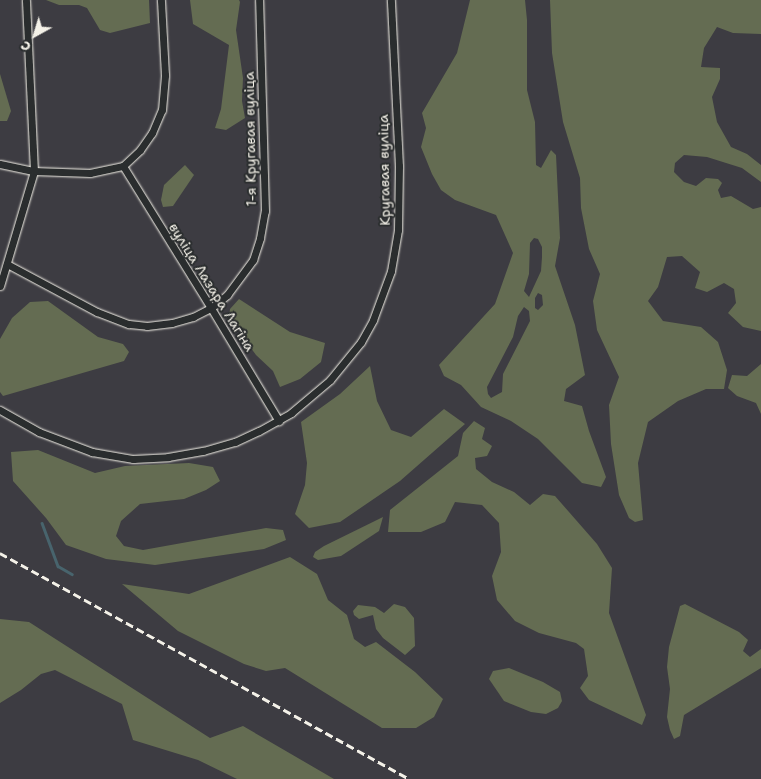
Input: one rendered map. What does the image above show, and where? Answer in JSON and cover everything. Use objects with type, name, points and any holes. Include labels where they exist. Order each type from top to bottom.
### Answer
[{"type":"street","points":[[0,286],[34,171],[26,0]]},
{"type":"street","points":[[0,164],[34,171],[90,173],[123,166],[140,150],[152,133],[162,110],[165,75],[161,0]]},
{"type":"street","name":"1-я Кругавая вуліца","points":[[7,264],[97,312],[129,324],[147,326],[172,323],[193,317],[211,308],[238,282],[253,260],[260,238],[265,211],[259,0]]},
{"type":"street","name":"Кругавая вуліца","points":[[0,410],[60,442],[92,452],[133,459],[168,457],[203,451],[235,442],[279,421],[330,380],[356,348],[373,320],[391,270],[398,230],[399,166],[392,70],[390,0]]},
{"type":"street","name":"вуліца Лазара Лагіна","points":[[123,166],[279,421]]},
{"type":"green space","points":[[46,0],[149,0],[150,23],[110,33],[100,30],[87,8],[79,5],[59,5]]},
{"type":"green space","points":[[190,0],[239,0],[240,2],[236,30],[243,78],[242,101],[245,118],[226,130],[215,128],[221,109],[229,45],[193,24]]},
{"type":"green space","points":[[470,0],[525,0],[527,20],[527,90],[535,122],[536,165],[541,168],[551,150],[556,155],[560,238],[555,266],[575,325],[585,375],[566,389],[564,401],[582,406],[606,477],[601,487],[582,483],[538,439],[511,421],[481,407],[461,385],[444,376],[439,365],[495,304],[513,253],[496,215],[455,200],[441,190],[421,147],[426,128],[422,113],[457,53]],"holes":[[[534,238],[538,239],[542,247],[541,271],[529,297],[524,291],[529,274],[530,243]],[[538,293],[542,295],[543,305],[538,310],[535,308],[535,298]],[[524,307],[529,311],[530,321],[503,374],[502,392],[491,398],[487,387],[513,337],[518,316]]]},
{"type":"green space","points":[[550,0],[761,0],[761,34],[733,33],[717,27],[704,48],[701,67],[720,68],[720,79],[712,97],[717,122],[731,147],[747,154],[761,165],[761,182],[742,168],[707,157],[684,155],[675,163],[674,172],[684,182],[696,186],[706,178],[718,179],[722,183],[718,190],[721,198],[731,196],[753,209],[761,207],[761,331],[743,327],[728,313],[736,303],[734,289],[724,283],[707,292],[695,288],[700,272],[682,256],[667,257],[658,287],[648,301],[663,321],[701,327],[718,342],[727,370],[724,389],[706,389],[678,401],[648,422],[638,463],[643,520],[635,522],[629,518],[619,495],[611,444],[609,405],[619,377],[597,330],[593,301],[600,274],[589,249],[581,208],[580,178],[563,122],[552,53]]},
{"type":"green space","points":[[0,74],[11,111],[7,121],[0,121]]},
{"type":"green space","points":[[185,165],[194,175],[173,206],[163,207],[161,200],[164,185]]},
{"type":"green space","points":[[239,299],[290,332],[325,343],[321,362],[300,379],[280,387],[273,371],[256,355],[229,318],[230,309]]},
{"type":"green space","points":[[48,301],[98,337],[123,344],[129,352],[124,361],[3,396],[0,392],[0,339],[12,318],[30,302]]},
{"type":"green space","points":[[761,364],[761,414],[756,403],[737,396],[728,388],[732,375],[747,376]]},
{"type":"green space","points":[[370,366],[377,401],[391,430],[411,437],[444,409],[465,424],[400,481],[340,522],[309,528],[295,514],[305,485],[307,463],[301,422],[340,394]]},
{"type":"green space","points":[[474,421],[485,428],[482,439],[492,446],[487,456],[475,458],[476,469],[492,482],[514,492],[530,505],[543,494],[555,496],[597,544],[612,568],[609,613],[646,715],[642,725],[589,700],[580,688],[588,676],[584,649],[576,643],[539,633],[515,621],[497,600],[492,576],[501,552],[499,523],[482,505],[455,502],[445,522],[421,532],[388,532],[390,510],[458,456],[463,433]]},
{"type":"green space","points":[[38,450],[95,473],[125,466],[189,463],[213,467],[220,481],[206,490],[184,499],[140,504],[121,521],[116,536],[124,546],[143,550],[266,528],[283,530],[286,540],[264,549],[155,565],[106,559],[66,545],[46,518],[13,481],[11,452]]},
{"type":"green space","points":[[383,517],[379,531],[341,556],[318,560],[313,557],[315,552],[324,546]]},
{"type":"green space","points":[[290,557],[317,574],[328,600],[347,615],[354,639],[365,647],[376,642],[415,672],[443,699],[434,717],[416,728],[382,728],[285,668],[266,671],[244,664],[178,631],[122,584],[189,594]]},
{"type":"green space","points":[[394,604],[405,607],[414,618],[415,646],[405,655],[383,638],[376,629],[373,615],[359,619],[354,615],[353,611],[358,605],[375,607],[384,613]]},
{"type":"green space","points":[[685,604],[739,632],[748,640],[743,651],[750,657],[761,649],[761,668],[684,715],[680,736],[674,739],[667,717],[670,689],[667,667],[669,647],[680,606]]},
{"type":"green space","points":[[0,619],[29,622],[210,738],[243,726],[334,779],[237,779],[198,760],[133,740],[122,704],[55,670],[41,674],[21,690],[0,703]]},
{"type":"green space","points":[[509,668],[543,682],[560,692],[562,701],[558,708],[546,714],[531,712],[504,701],[489,679],[493,671]]},
{"type":"waterway","points":[[42,523],[58,566],[72,574]]},
{"type":"railway","points":[[0,553],[409,779]]}]
